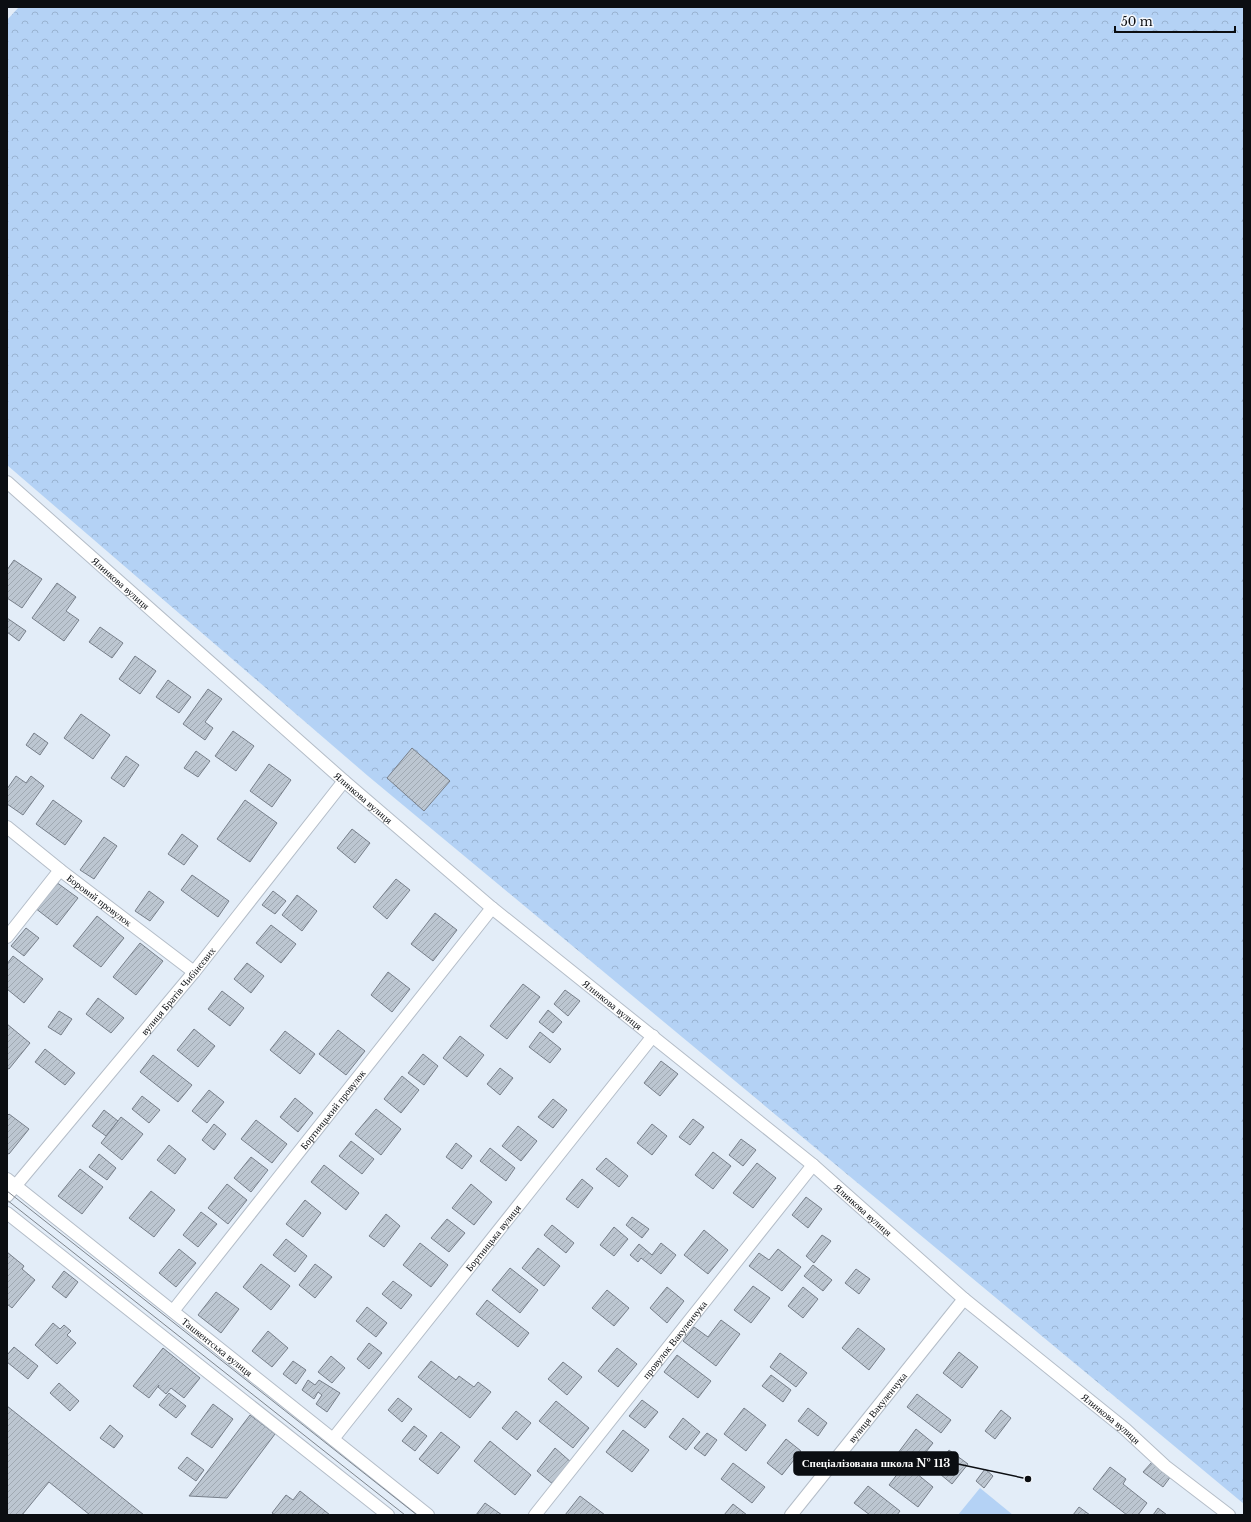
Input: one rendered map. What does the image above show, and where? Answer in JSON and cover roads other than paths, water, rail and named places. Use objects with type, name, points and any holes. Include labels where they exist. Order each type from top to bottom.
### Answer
[{"type":"street","name":"Ялинкова вулиця","points":[[7,482],[344,781],[492,908],[813,1165],[964,1300],[1125,1429],[1165,1466],[1229,1515]]},
{"type":"street","name":"вулиця Братів Чибінєєвих","points":[[7,1196],[12,1183],[194,972],[344,781]]},
{"type":"street","name":"Боровий провулок","points":[[7,827],[60,870],[194,972]]},
{"type":"street","points":[[7,937],[60,870]]},
{"type":"street","name":"Бортницький провулок","points":[[173,1311],[492,908]]},
{"type":"street","name":"Бортницька вулиця","points":[[333,1439],[653,1036]]},
{"type":"street","name":"провулок Вакуленчука","points":[[535,1515],[813,1165]]},
{"type":"street","name":"Ташкентська вулиця","points":[[12,1183],[428,1515]]},
{"type":"street","points":[[7,1213],[388,1515]]},
{"type":"street","name":"вулиця Вакуленчука","points":[[791,1515],[964,1300]]},
{"type":"tram line","points":[[7,1191],[417,1515]]},
{"type":"tram line","points":[[7,1200],[405,1515]]},
{"type":"place","name":"Спеціалізована школа № 113","points":[[1028,1479]]}]
